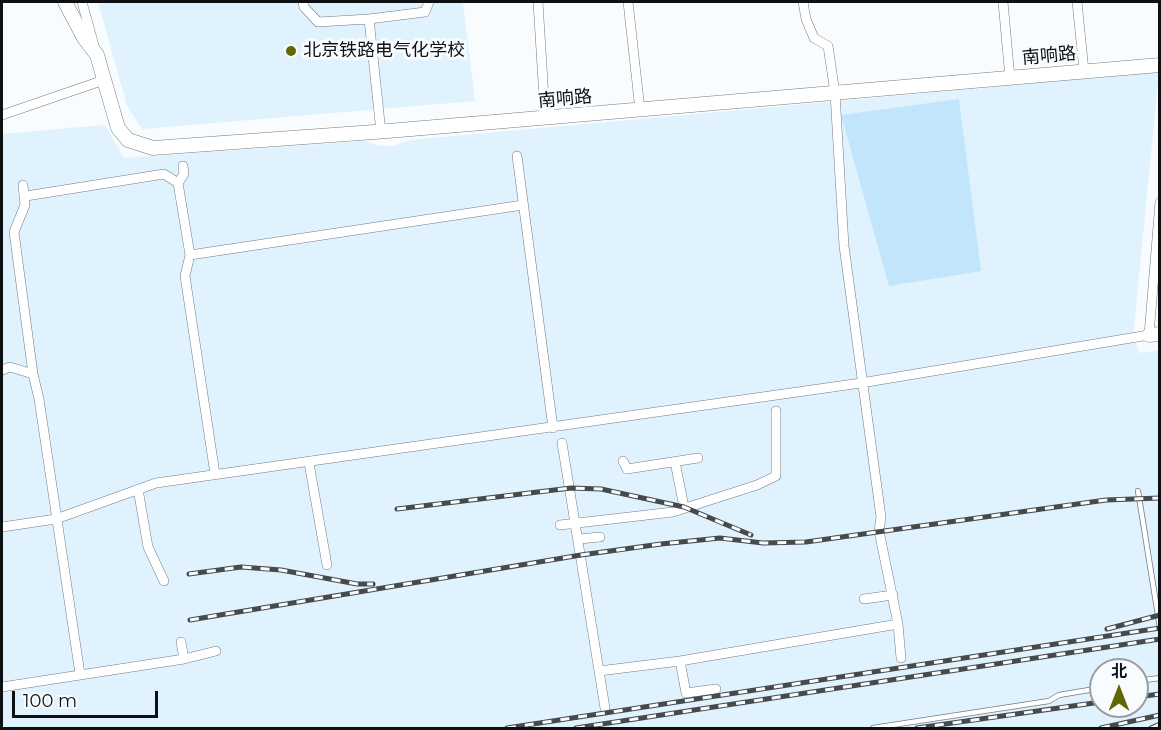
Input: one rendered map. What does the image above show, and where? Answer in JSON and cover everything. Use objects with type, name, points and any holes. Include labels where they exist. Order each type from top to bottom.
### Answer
[{"type":"street","name":"南响路","points":[[65,2],[84,38],[97,54],[118,128],[128,140],[153,148],[381,132],[1160,65]]},
{"type":"street","points":[[82,2],[97,54]]},
{"type":"street","points":[[303,2],[304,7],[318,22],[425,12],[429,2]]},
{"type":"street","points":[[538,2],[545,116]]},
{"type":"street","points":[[628,2],[640,110]]},
{"type":"street","points":[[803,2],[806,19],[814,38],[828,46],[835,93],[844,246],[881,517],[879,531],[898,624],[901,658]]},
{"type":"street","points":[[1003,2],[1010,78]]},
{"type":"street","points":[[1077,2],[1084,71]]},
{"type":"street","points":[[369,19],[381,132]]},
{"type":"street","points":[[2,115],[104,80]]},
{"type":"street","points":[[517,156],[553,428]]},
{"type":"street","points":[[183,166],[184,174],[178,183],[189,255],[185,276],[215,474]]},
{"type":"street","points":[[26,196],[164,174],[178,183]]},
{"type":"street","points":[[23,185],[26,196],[25,205],[14,232],[33,374],[39,399],[80,674]]},
{"type":"street","points":[[2,527],[56,519],[156,483],[861,383],[1154,334],[1160,202]]},
{"type":"street","points":[[189,255],[524,205]]},
{"type":"street","points":[[2,370],[10,367],[33,374]]},
{"type":"street","points":[[560,525],[576,525],[673,512],[757,485],[776,476],[776,411]]},
{"type":"street","points":[[562,443],[605,708]]},
{"type":"street","points":[[623,461],[627,469],[698,458]]},
{"type":"street","points":[[675,462],[684,507]]},
{"type":"street","points":[[309,463],[327,565]]},
{"type":"street","points":[[138,489],[148,547],[164,581]]},
{"type":"street","points":[[579,539],[600,537]]},
{"type":"street","points":[[864,599],[892,595]]},
{"type":"street","points":[[599,670],[680,661],[898,624]]},
{"type":"street","points":[[181,642],[184,659]]},
{"type":"street","points":[[2,687],[184,659],[216,651]]},
{"type":"street","points":[[665,651],[667,662]]},
{"type":"street","points":[[680,661],[686,693],[716,689]]},
{"type":"lane","points":[[1138,491],[1160,628]]},
{"type":"lane","points":[[873,729],[1049,701],[1059,695],[1089,690]]},
{"type":"shaded area","name":"北京铁路电气化学校","points":[[98,2],[463,2],[475,101],[142,129],[127,106]]},
{"type":"shaded area","points":[[1159,72],[1133,338],[1140,353],[1159,350],[1159,728],[2,728],[2,134],[105,125],[124,158],[364,141],[380,146],[394,146],[409,140]]},
{"type":"shaded area","points":[[959,99],[981,271],[889,286],[841,115]]},
{"type":"railway","points":[[397,509],[571,488],[601,489],[684,507],[751,535]]},
{"type":"railway","points":[[190,620],[581,555],[661,544],[720,538],[763,543],[806,542],[1106,500],[1160,498]]},
{"type":"railway","points":[[189,574],[241,567],[281,570],[357,584],[373,584]]},
{"type":"railway","points":[[1107,629],[1160,615]]},
{"type":"railway","points":[[507,728],[1160,628]]},
{"type":"railway","points":[[576,728],[1160,639]]},
{"type":"railway","points":[[1149,695],[1160,694]]},
{"type":"railway","points":[[917,728],[1089,704]]},
{"type":"railway","points":[[1101,728],[1160,715]]},
{"type":"railway","points":[[1151,728],[1160,724]]},
{"type":"place","name":"北京铁路电气化学校","points":[[291,51]]}]
